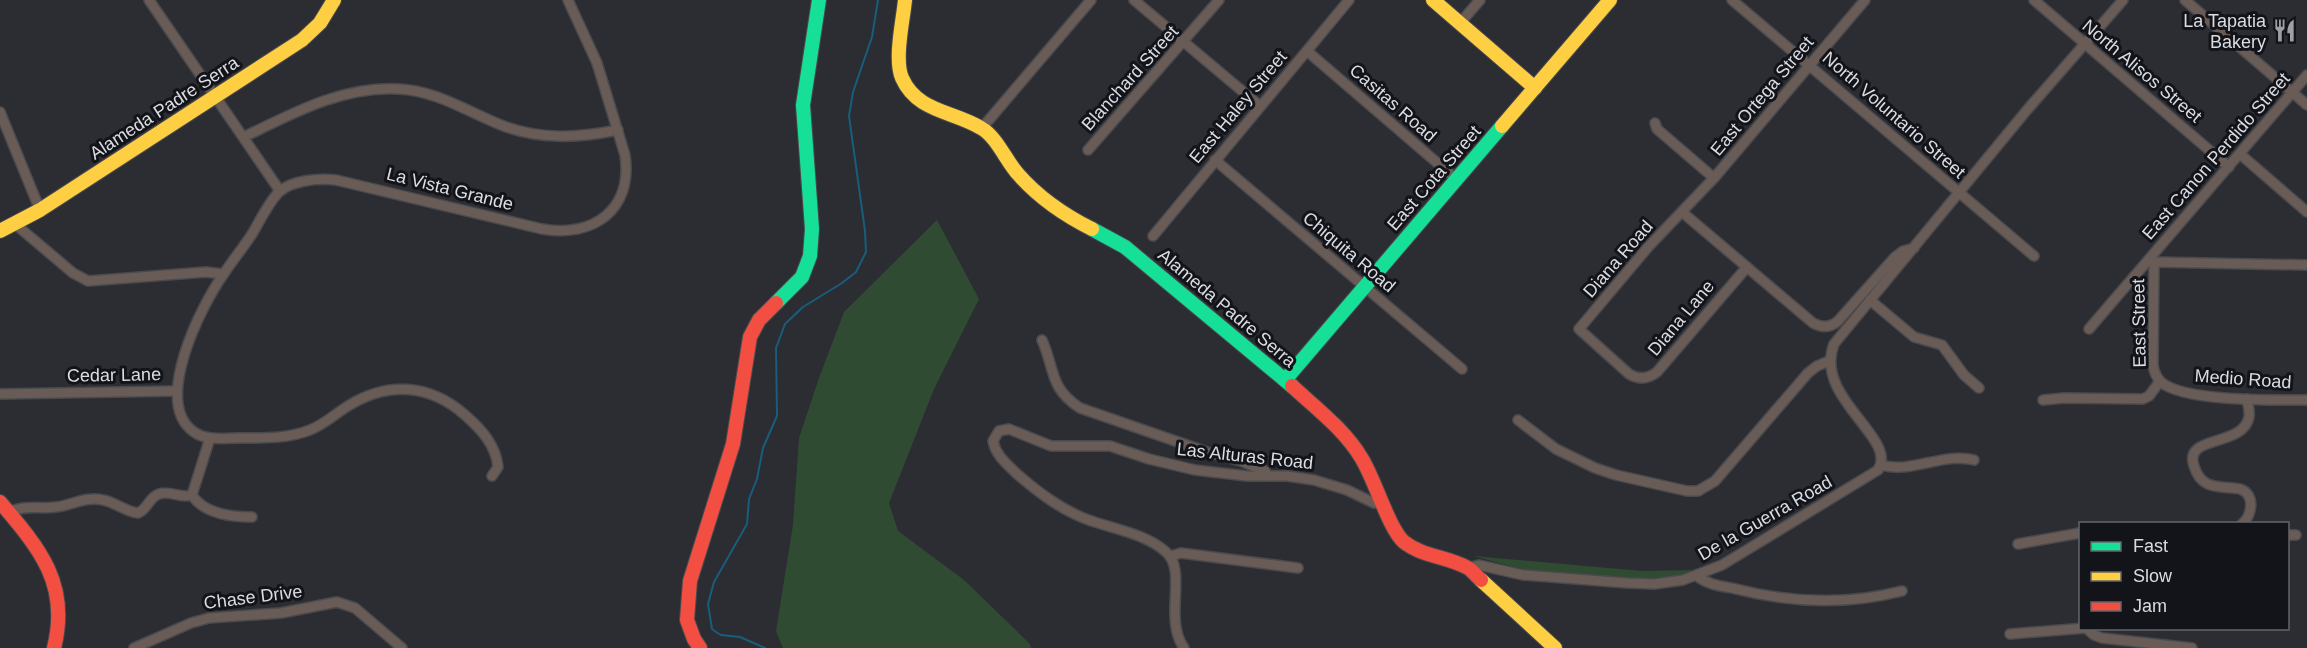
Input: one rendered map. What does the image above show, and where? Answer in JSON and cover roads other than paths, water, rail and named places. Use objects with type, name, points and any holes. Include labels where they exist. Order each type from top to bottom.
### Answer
[{"type":"street","points":[[149,0],[280,191],[223,274],[194,329],[176,391]]},
{"type":"street","name":"Alameda Padre Serra","points":[[0,231],[40,210],[302,40],[320,23],[333,0]]},
{"type":"street","name":"La Vista Grande","points":[[280,191],[314,179],[336,180],[563,232],[590,226],[604,217],[622,193],[627,170],[625,155],[597,63],[568,0]]},
{"type":"street","points":[[700,648],[687,620],[690,581],[733,444],[750,337],[759,320],[802,277],[810,256],[812,229],[803,105],[819,0]]},
{"type":"street","name":"Alameda Padre Serra","points":[[905,0],[898,55],[901,76],[907,89],[924,105],[982,128],[1018,174],[1045,200],[1066,216],[1125,247],[1285,380],[1338,428],[1361,457],[1375,482],[1394,529],[1403,541],[1422,553],[1468,568],[1555,648]]},
{"type":"street","points":[[982,128],[1091,0]]},
{"type":"street","points":[[1134,0],[1260,106]]},
{"type":"street","name":"Blanchard Street","points":[[1088,150],[1219,0]]},
{"type":"street","name":"East Haley Street","points":[[1153,236],[1348,0]]},
{"type":"street","points":[[1433,0],[1535,88]]},
{"type":"street","points":[[1460,22],[1480,0]]},
{"type":"street","name":"East Cota Street","points":[[1285,380],[1610,0]]},
{"type":"street","name":"North Voluntario Street","points":[[1733,0],[1904,148],[2034,256]]},
{"type":"street","name":"East Ortega Street","points":[[1682,212],[1714,178],[1865,0]]},
{"type":"street","name":"North Alisos Street","points":[[2034,0],[2229,167]]},
{"type":"street","points":[[1974,460],[1952,457],[1906,466],[1881,465],[1880,448],[1838,393],[1831,373],[1830,361],[1834,344],[2026,110],[2123,0]]},
{"type":"street","points":[[2185,0],[2307,105]]},
{"type":"street","name":"Casitas Road","points":[[1308,51],[1456,179]]},
{"type":"street","name":"East Canon Perdido Street","points":[[2089,329],[2152,260],[2307,75]]},
{"type":"street","points":[[243,137],[330,99],[348,93],[383,88],[431,94],[449,100],[503,126],[532,134],[569,137],[618,130]]},
{"type":"street","points":[[0,112],[40,210]]},
{"type":"street","points":[[1655,123],[1657,129],[1714,178]]},
{"type":"street","points":[[2240,154],[2307,212]]},
{"type":"street","name":"Chiquita Road","points":[[1215,160],[1462,369]]},
{"type":"street","points":[[1682,212],[1813,323],[1823,327],[1831,326],[1842,318],[1895,257],[1903,251],[1914,248]]},
{"type":"street","name":"Diana Road","points":[[1579,329],[1649,246],[1682,212]]},
{"type":"street","points":[[15,224],[73,273],[88,281],[206,272],[223,274]]},
{"type":"street","points":[[2152,260],[2307,265]]},
{"type":"street","name":"East Street","points":[[2152,260],[2153,365],[2160,381]]},
{"type":"street","name":"Diana Lane","points":[[1579,329],[1629,374],[1638,378],[1648,377],[1657,372],[1747,267]]},
{"type":"street","points":[[1870,300],[1914,338],[1942,345],[1964,375],[1979,388]]},
{"type":"street","points":[[1042,340],[1053,378],[1066,397],[1080,408],[1207,452],[1241,461],[1265,471],[1268,476]]},
{"type":"street","points":[[1518,420],[1556,449],[1585,464],[1616,475],[1681,490],[1698,491],[1715,481],[1808,373],[1817,366],[1830,361]]},
{"type":"street","points":[[2043,400],[2143,399],[2149,396],[2160,381]]},
{"type":"street","name":"Medio Road","points":[[2160,381],[2165,385],[2201,396],[2307,400]]},
{"type":"street","points":[[5,507],[59,507],[86,499],[95,499],[114,503],[138,513],[142,512],[152,498],[159,494],[185,497],[192,495],[210,438],[294,435],[322,424],[369,395],[394,389],[411,390],[450,402],[478,426],[487,438],[497,459],[498,467],[492,476]]},
{"type":"street","name":"Cedar Lane","points":[[0,394],[176,391],[183,422],[197,434],[210,438]]},
{"type":"street","points":[[2243,522],[2250,513],[2247,494],[2240,489],[2220,489],[2206,483],[2196,472],[2192,458],[2195,449],[2199,446],[2226,439],[2244,427],[2249,418],[2247,399]]},
{"type":"street","name":"Las Alturas Road","points":[[1171,556],[1156,544],[1083,518],[1046,498],[1000,457],[994,448],[993,441],[996,433],[999,430],[1009,429],[1051,446],[1110,446],[1186,469],[1323,482],[1374,503],[1383,503]]},
{"type":"street","name":"De la Guerra Road","points":[[1468,568],[1479,565],[1523,575],[1628,583],[1663,583],[1697,576],[1722,565],[1802,517],[1870,475],[1881,465]]},
{"type":"street","points":[[192,495],[198,505],[206,509],[233,516],[252,517]]},
{"type":"street","points":[[5,507],[38,549],[50,568],[57,587],[61,613],[56,647]]},
{"type":"street","points":[[2018,544],[2079,533]]},
{"type":"street","points":[[1184,648],[1175,630],[1173,614],[1176,573],[1171,556],[1181,553],[1298,568]]},
{"type":"street","points":[[1697,576],[1711,583],[1758,595],[1788,599],[1868,600],[1902,591]]},
{"type":"street","name":"Chase Drive","points":[[135,648],[191,622],[209,618],[281,613],[337,602],[355,608],[402,648]]},
{"type":"street","points":[[2010,634],[2079,629]]},
{"type":"street","points":[[2088,630],[2102,638],[2193,648]]},
{"type":"waterway","points":[[765,648],[740,637],[721,635],[712,629],[708,604],[714,582],[747,524],[749,499],[757,479],[763,448],[777,416],[776,348],[785,324],[803,307],[856,272],[866,252],[849,116],[853,92],[872,37],[878,0]]},
{"type":"place","name":"La Tapatia Bakery","points":[[2284,31]]}]
